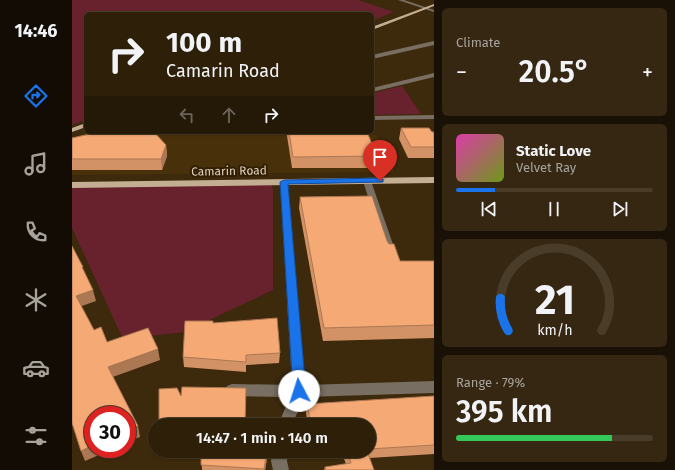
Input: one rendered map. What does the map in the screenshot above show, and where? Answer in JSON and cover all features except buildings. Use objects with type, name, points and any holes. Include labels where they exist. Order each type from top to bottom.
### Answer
[{"type":"main road","points":[[374,22],[417,5],[434,0]]},
{"type":"main road","points":[[374,28],[434,5]]},
{"type":"main road","points":[[72,130],[84,126]]},
{"type":"main road","name":"Camarin Road","points":[[72,186],[434,180]]},
{"type":"street","points":[[400,0],[434,11]]},
{"type":"street","points":[[374,57],[434,43]]},
{"type":"street","points":[[374,89],[431,75],[434,83]]},
{"type":"street","points":[[374,118],[434,118]]},
{"type":"street","points":[[367,181],[392,253]]},
{"type":"street","points":[[284,182],[299,391],[289,418]]},
{"type":"street","points":[[217,390],[299,391],[434,387]]},
{"type":"street","points":[[279,458],[281,470]]},
{"type":"shaded area","points":[[72,0],[358,0],[394,12],[374,20],[374,12],[84,12],[84,121],[72,125]]},
{"type":"shaded area","points":[[402,86],[421,114],[374,115],[374,93]]},
{"type":"shaded area","points":[[84,134],[377,135],[394,172],[72,175],[72,138]]},
{"type":"shaded area","points":[[271,184],[273,190],[273,290],[184,332],[123,339],[72,228],[72,187]]},
{"type":"route","points":[[299,391],[292,314],[284,182],[380,181]]}]
